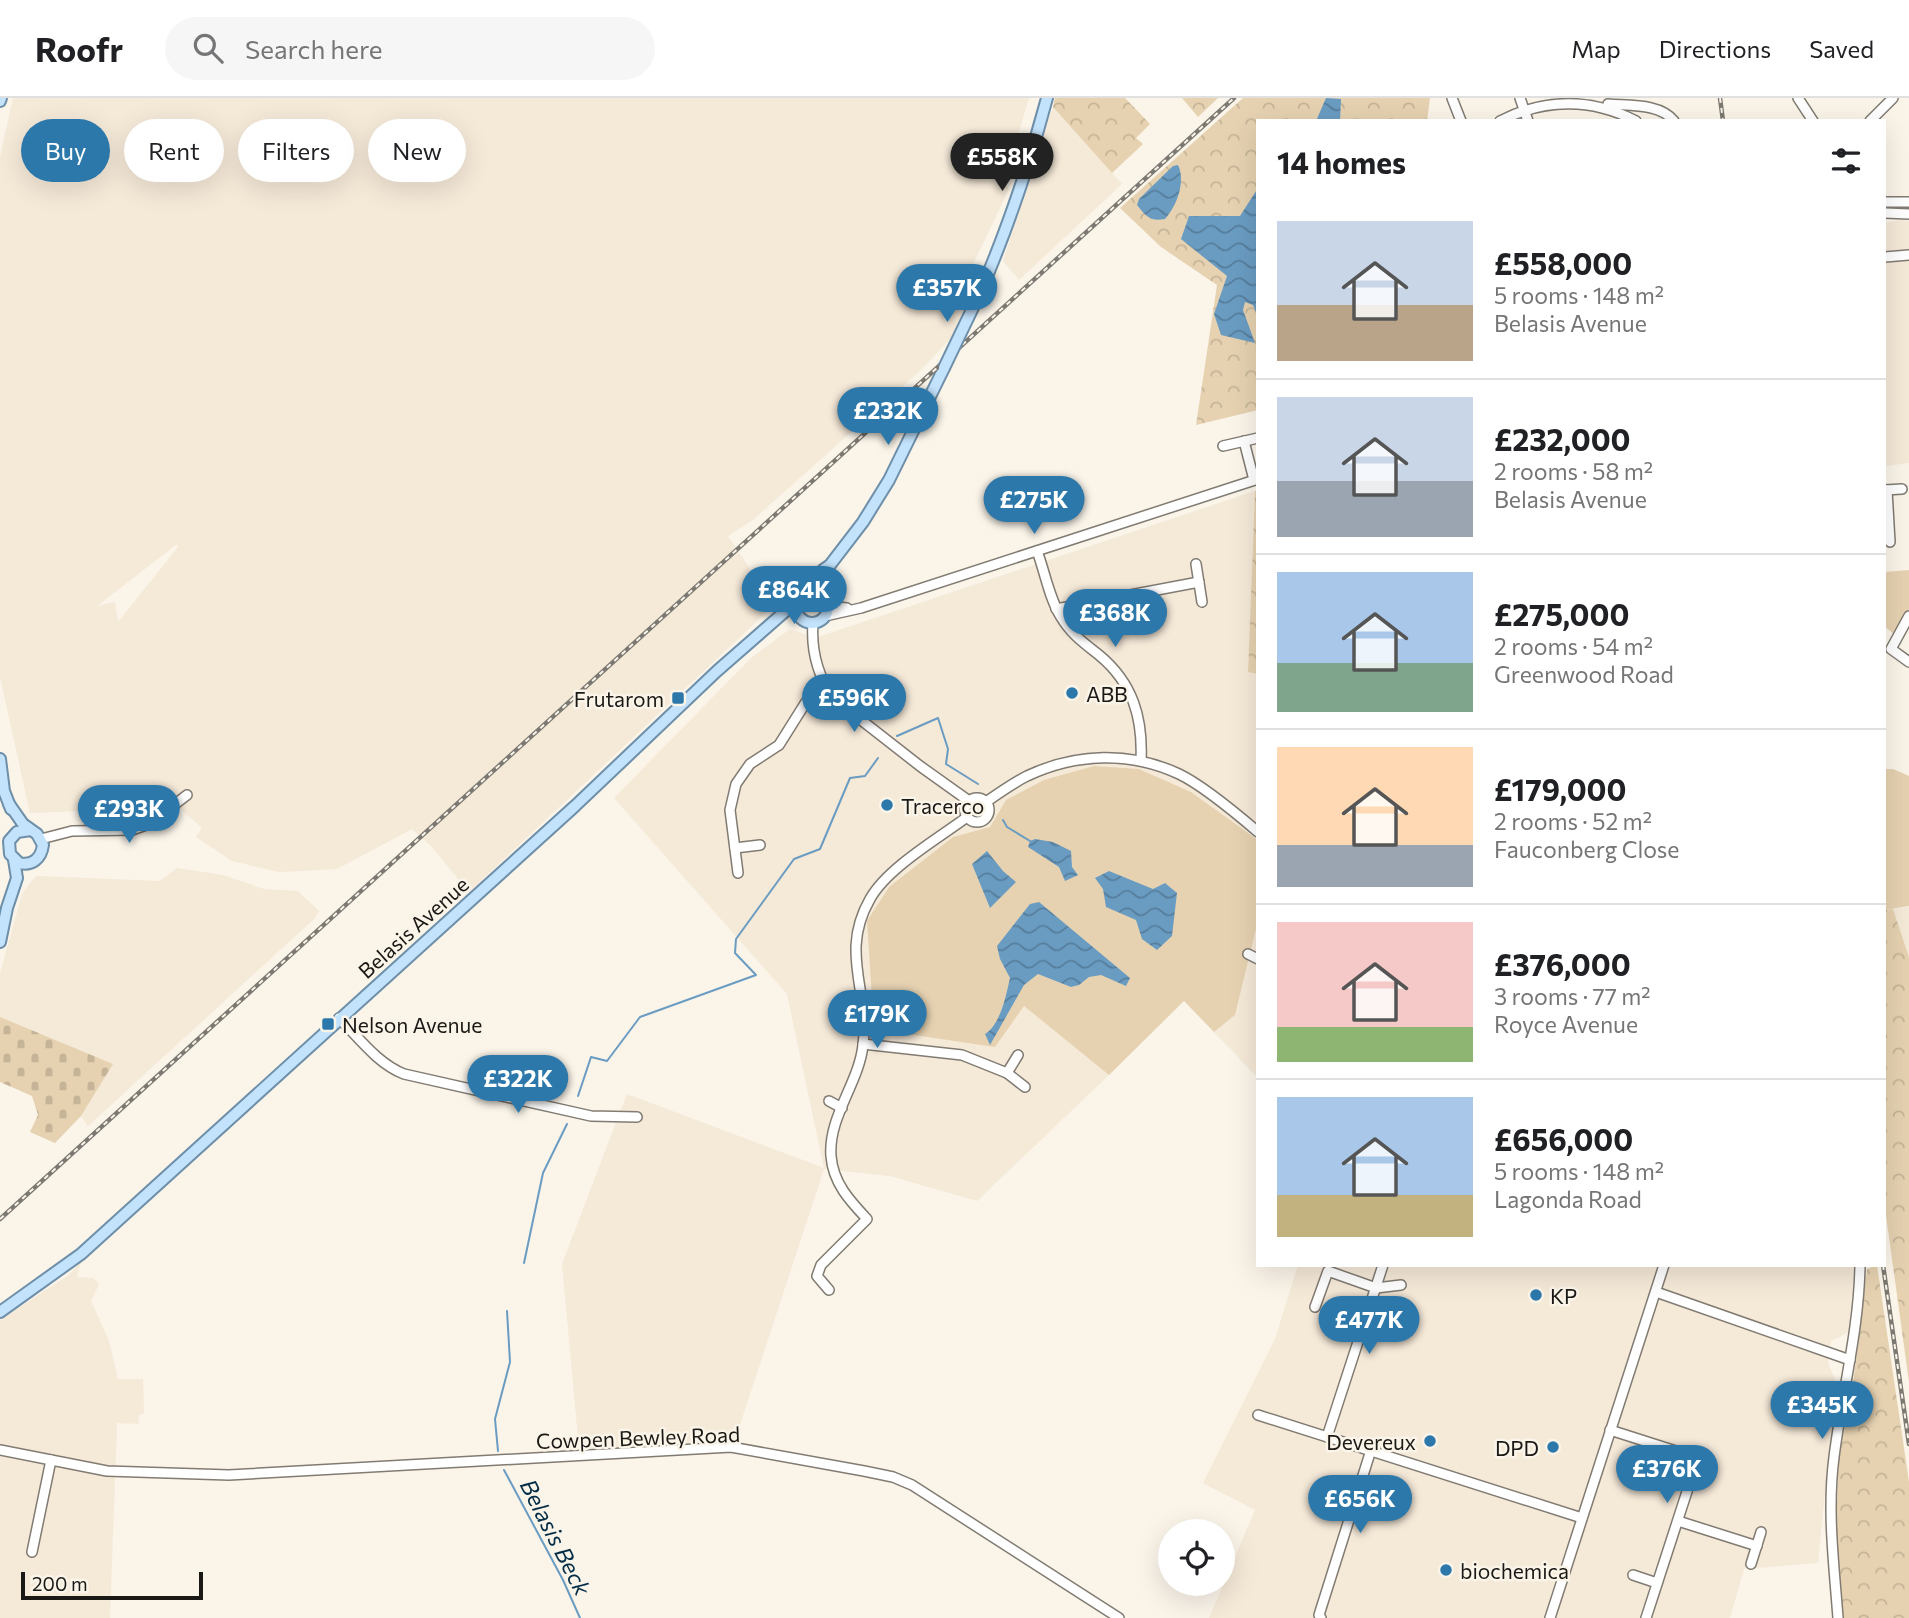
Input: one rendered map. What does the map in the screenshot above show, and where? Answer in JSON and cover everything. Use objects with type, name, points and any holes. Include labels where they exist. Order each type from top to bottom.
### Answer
[{"type":"main road","name":"Belasis Avenue","points":[[825,598],[825,578],[830,565],[889,480],[979,295],[1003,238],[1047,98]]},
{"type":"main road","name":"Belasis Avenue","points":[[0,1312],[81,1254],[532,845],[682,703],[799,599],[830,565]]},
{"type":"main road","points":[[812,591],[825,598],[825,616],[808,622],[797,612],[799,599],[812,591]]},
{"type":"main road","name":"Belasis Avenue","points":[[768,627],[789,617],[808,622]]},
{"type":"main road","points":[[0,759],[4,791],[13,818],[7,844],[14,860],[17,878],[0,942]]},
{"type":"main road","points":[[9,804],[23,824],[41,839],[42,851],[14,888]]},
{"type":"main road","points":[[7,844],[17,832],[31,831]]},
{"type":"main road","points":[[14,860],[24,864],[35,861]]},
{"type":"street","points":[[1452,98],[1460,119]]},
{"type":"street","points":[[1520,98],[1527,119]]},
{"type":"street","points":[[1798,98],[1811,119]]},
{"type":"street","points":[[1872,119],[1893,98]]},
{"type":"street","points":[[1504,119],[1524,109],[1572,99],[1611,108],[1632,119]]},
{"type":"street","points":[[1593,103],[1658,109],[1672,119]]},
{"type":"street","points":[[1886,202],[1909,202]]},
{"type":"street","points":[[1886,213],[1909,214]]},
{"type":"street","points":[[1886,257],[1909,255]]},
{"type":"street","points":[[1223,446],[1256,438]]},
{"type":"street","points":[[825,616],[1256,480],[1244,441]]},
{"type":"street","points":[[1901,541],[1887,542],[1886,490],[1902,489]]},
{"type":"street","points":[[1037,551],[1056,609],[1074,635],[1108,663],[1129,688],[1135,700],[1140,722],[1141,761]]},
{"type":"street","points":[[1196,564],[1202,602]]},
{"type":"street","points":[[1056,609],[1199,582]]},
{"type":"street","points":[[825,598],[836,607],[852,609]]},
{"type":"street","points":[[1909,616],[1891,649],[1909,662]]},
{"type":"street","points":[[808,622],[817,667],[825,686],[841,706],[969,801],[981,799],[986,802],[989,807],[985,819],[979,822],[967,817],[965,811],[969,801]]},
{"type":"street","points":[[738,873],[730,801],[740,776],[756,759],[779,745],[806,702],[825,686]]},
{"type":"street","points":[[986,802],[1025,777],[1070,760],[1107,757],[1141,761],[1182,775],[1256,830]]},
{"type":"street","points":[[41,839],[72,831],[132,830],[149,824],[187,795]]},
{"type":"street","points":[[829,1290],[817,1276],[821,1265],[867,1219],[849,1199],[835,1177],[831,1155],[832,1134],[856,1076],[863,1044],[863,1013],[855,958],[859,925],[870,897],[891,873],[967,817]]},
{"type":"street","points":[[736,848],[760,845]]},
{"type":"street","points":[[1248,954],[1256,957]]},
{"type":"street","points":[[340,1018],[382,1062],[404,1074],[591,1116],[637,1117]]},
{"type":"street","points":[[863,1044],[962,1055],[1007,1073],[1025,1087]]},
{"type":"street","points":[[1007,1073],[1018,1055]]},
{"type":"street","points":[[829,1101],[842,1108]]},
{"type":"street","points":[[1327,1437],[1382,1267]]},
{"type":"street","points":[[1550,1618],[1663,1267]]},
{"type":"street","points":[[1838,1618],[1831,1494],[1834,1457],[1858,1311],[1860,1267]]},
{"type":"street","points":[[1315,1307],[1328,1272],[1376,1288],[1401,1285]]},
{"type":"street","points":[[1656,1292],[1850,1360]]},
{"type":"street","points":[[1258,1415],[1582,1518]]},
{"type":"street","points":[[1610,1430],[1682,1452],[1692,1461],[1693,1473],[1646,1618]]},
{"type":"street","name":"Cowpen Bewley Road","points":[[0,1450],[115,1472],[272,1475],[731,1447],[893,1477],[912,1485],[1119,1618]]},
{"type":"street","points":[[1321,1618],[1371,1450]]},
{"type":"street","points":[[32,1552],[51,1461]]},
{"type":"street","points":[[1678,1521],[1756,1546]]},
{"type":"street","points":[[1751,1564],[1761,1532]]},
{"type":"street","points":[[1633,1575],[1657,1583]]},
{"type":"shaded area","points":[[13,98],[1029,98],[1004,182],[1009,189],[956,300],[965,306],[951,338],[921,370],[754,519],[728,536],[774,605],[469,892],[430,845],[412,829],[337,869],[279,872],[232,861],[196,837],[202,828],[170,800],[164,791],[126,809],[30,813],[0,677],[0,157]],"holes":[[[177,544],[178,547],[118,622],[115,602],[97,606]]]},
{"type":"shaded area","points":[[1053,107],[1122,184],[1019,280],[1003,261]]},
{"type":"shaded area","points":[[1909,221],[1909,463],[1886,466],[1886,223]]},
{"type":"shaded area","points":[[1255,491],[1248,671],[1256,673],[1256,839],[1191,792],[1139,769],[1000,809],[990,827],[977,832],[1024,1006],[1109,1075],[977,1201],[890,1176],[824,1169],[735,1440],[579,1449],[562,1264],[627,1094],[824,1168],[787,994],[614,798],[751,658],[790,629],[815,638]]},
{"type":"shaded area","points":[[177,868],[223,875],[264,889],[298,891],[319,911],[315,918],[88,1126],[81,1116],[112,1064],[0,1017],[0,973],[22,894],[36,876],[160,881]]},
{"type":"shaded area","points":[[1909,907],[1909,957],[1893,909]]},
{"type":"shaded area","points":[[1256,929],[1256,1076],[1214,1032],[1235,1015]]},
{"type":"shaded area","points":[[81,1262],[77,1277],[93,1278],[99,1284],[91,1301],[109,1341],[118,1379],[143,1379],[144,1413],[139,1415],[138,1424],[117,1423],[110,1618],[0,1618],[0,1320],[69,1275]]},
{"type":"shaded area","points":[[1297,1267],[1854,1267],[1849,1332],[1831,1341],[1828,1363],[1840,1391],[1829,1451],[1818,1563],[1744,1569],[1730,1618],[1209,1618],[1218,1596],[1235,1596],[1235,1557],[1255,1510],[1203,1483],[1275,1339]]},
{"type":"green space","points":[[1055,98],[1125,98],[1150,124],[1136,138],[1143,144],[1112,173],[1053,107]]},
{"type":"green space","points":[[1182,98],[1218,98],[1198,117]]},
{"type":"green space","points":[[1243,98],[1430,98],[1427,119],[1256,119],[1256,410],[1196,425],[1217,285],[1161,247],[1120,208]]},
{"type":"green space","points":[[1256,491],[1256,674],[1248,672]]},
{"type":"green space","points":[[1909,570],[1909,609],[1894,634],[1886,628],[1886,572]]},
{"type":"green space","points":[[1094,766],[1139,769],[1191,792],[1256,839],[1256,929],[1235,1015],[1214,1032],[1184,1001],[1109,1075],[1024,1006],[995,1047],[874,1029],[867,921],[889,887],[953,837],[990,827],[1006,800],[1044,780]]},
{"type":"green space","points":[[1886,769],[1909,776],[1909,906],[1886,910]]},
{"type":"green space","points":[[1893,909],[1909,957],[1909,1382],[1886,1215],[1886,910]]},
{"type":"green space","points":[[0,1017],[113,1064],[81,1116],[55,1143],[30,1132],[38,1115],[32,1096],[0,1082]]},
{"type":"green space","points":[[1877,1267],[1909,1482],[1909,1618],[1843,1618],[1836,1526],[1839,1457],[1852,1392],[1867,1269]]},
{"type":"water","points":[[1326,98],[1341,99],[1340,119],[1317,119]]},
{"type":"water","points":[[1178,165],[1181,186],[1173,207],[1165,219],[1156,220],[1149,217],[1137,205],[1139,199],[1173,166]]},
{"type":"water","points":[[1256,191],[1256,312],[1253,305],[1245,302],[1243,310],[1255,343],[1221,335],[1214,314],[1227,276],[1181,239],[1189,216],[1240,216]]},
{"type":"water","points":[[1035,839],[1053,842],[1071,851],[1072,867],[1078,875],[1065,881],[1059,867],[1028,847],[1030,841]]},
{"type":"water","points":[[987,851],[1016,882],[990,908],[972,864]]},
{"type":"water","points":[[1109,871],[1153,889],[1165,883],[1177,893],[1172,936],[1157,950],[1142,939],[1136,920],[1106,907],[1103,889],[1095,878]]},
{"type":"water","points":[[1039,902],[1130,978],[1126,986],[1101,975],[1089,977],[1079,985],[1071,987],[1038,974],[1024,985],[990,1045],[985,1034],[999,1016],[1010,978],[1000,959],[997,946],[1030,904]]},
{"type":"waterway","name":"Belasis Beck","points":[[897,736],[938,718],[948,749],[946,764],[978,784]]},
{"type":"waterway","name":"Belasis Beck","points":[[578,1096],[591,1057],[607,1061],[640,1017],[756,975],[735,953],[736,939],[794,859],[820,849],[850,778],[865,776],[878,758]]},
{"type":"waterway","name":"Belasis Beck","points":[[1003,820],[1007,827],[1030,841]]},
{"type":"waterway","name":"Belasis Beck","points":[[524,1263],[543,1173],[567,1124]]},
{"type":"waterway","name":"Belasis Beck","points":[[498,1451],[495,1419],[510,1362],[507,1311]]},
{"type":"waterway","name":"Belasis Beck","points":[[504,1470],[563,1580],[580,1618]]},
{"type":"railway","points":[[0,1219],[1234,98]]},
{"type":"railway","points":[[1720,98],[1723,119]]},
{"type":"railway","points":[[1883,1267],[1909,1444]]},
{"type":"place","name":"ABB","points":[[1072,693]]},
{"type":"place","name":"Frutarom","points":[[678,698]]},
{"type":"place","name":"Tracerco","points":[[887,805]]},
{"type":"place","name":"Nelson Avenue","points":[[328,1024]]},
{"type":"place","name":"KP","points":[[1536,1295]]},
{"type":"place","name":"Devereux","points":[[1430,1441]]},
{"type":"place","name":"DPD","points":[[1553,1447]]},
{"type":"place","name":"biochemica","points":[[1446,1570]]}]
